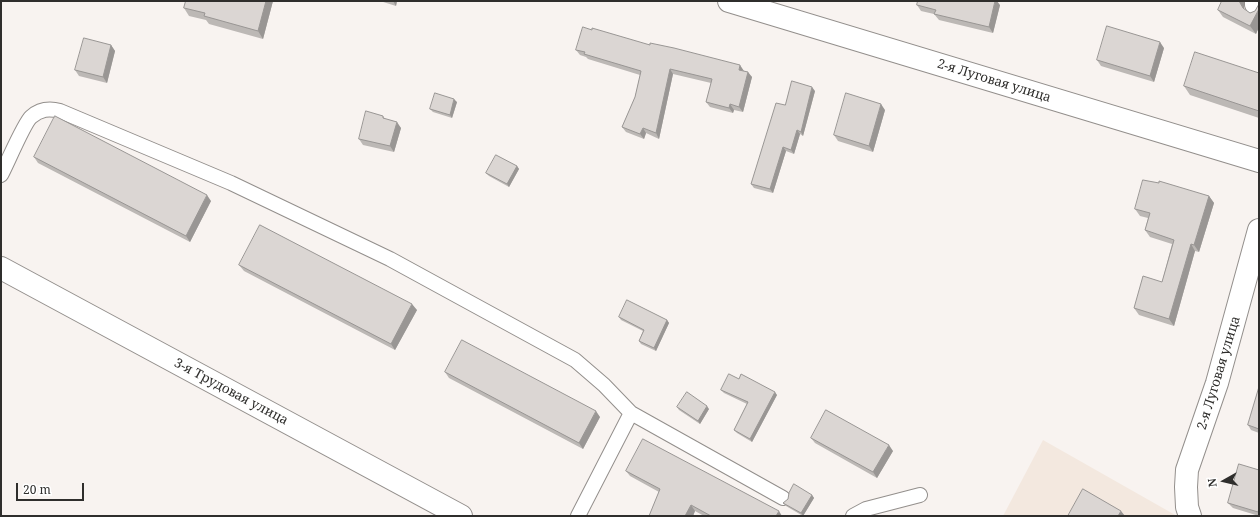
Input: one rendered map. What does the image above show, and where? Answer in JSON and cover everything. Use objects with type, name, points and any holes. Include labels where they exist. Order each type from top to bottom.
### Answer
[{"type":"street","name":"2-я Луговая улица","points":[[729,1],[1259,161]]},
{"type":"street","name":"2-я Луговая улица","points":[[1190,516],[1187,507],[1187,470],[1217,383],[1259,230]]},
{"type":"street","name":"3-я Трудовая улица","points":[[1,268],[461,516]]},
{"type":"lane","points":[[1,175],[30,118],[40,111],[50,109],[60,111],[231,183],[390,259],[574,360],[604,385],[631,413],[783,498]]},
{"type":"lane","points":[[578,516],[631,413]]},
{"type":"lane","points":[[853,516],[866,509],[920,495]]},
{"type":"shaded area","points":[[1043,440],[1177,516],[1003,516]]},
{"type":"building","points":[[186,1],[266,1],[258,31],[204,16],[205,13],[184,8]]},
{"type":"building","points":[[918,1],[995,1],[989,27],[934,14],[936,10],[917,5]]},
{"type":"building","points":[[1222,1],[1239,1],[1243,8],[1250,13],[1255,11],[1259,4],[1259,9],[1250,26],[1218,10]]},
{"type":"building","points":[[1107,26],[1160,42],[1150,76],[1097,60]]},
{"type":"building","points":[[583,27],[592,30],[592,28],[650,45],[650,43],[674,48],[740,65],[739,70],[748,72],[739,107],[730,104],[729,108],[706,102],[712,79],[670,69],[656,133],[643,128],[640,134],[622,127],[635,97],[641,71],[584,54],[585,52],[576,50]]},
{"type":"building","points":[[84,38],[111,45],[103,77],[75,70]]},
{"type":"building","points":[[1195,52],[1259,73],[1259,111],[1184,86]]},
{"type":"building","points":[[792,81],[812,87],[801,132],[797,130],[791,150],[783,147],[770,189],[751,184],[776,103],[785,105]]},
{"type":"building","points":[[435,93],[454,99],[450,115],[430,109]]},
{"type":"building","points":[[846,93],[881,104],[869,146],[834,135]]},
{"type":"building","points":[[366,111],[397,122],[390,146],[359,139]]},
{"type":"building","points":[[55,116],[207,195],[186,236],[34,157]]},
{"type":"building","points":[[496,155],[517,166],[507,184],[486,173]]},
{"type":"building","points":[[1143,180],[1159,183],[1159,181],[1209,196],[1194,245],[1191,244],[1169,319],[1134,308],[1143,276],[1162,282],[1174,240],[1145,230],[1150,213],[1135,209]]},
{"type":"building","points":[[260,225],[412,304],[391,344],[239,265]]},
{"type":"building","points":[[627,300],[667,320],[654,348],[639,341],[644,330],[619,317]]},
{"type":"building","points":[[462,340],[596,411],[579,443],[445,372]]},
{"type":"building","points":[[729,374],[739,379],[741,374],[775,392],[750,439],[734,430],[748,402],[721,390]]},
{"type":"building","points":[[1259,387],[1259,429],[1248,425]]},
{"type":"building","points":[[687,392],[707,406],[698,421],[677,407]]},
{"type":"building","points":[[826,410],[889,445],[873,472],[811,438]]},
{"type":"building","points":[[643,439],[779,511],[776,516],[711,516],[691,505],[685,516],[649,516],[660,489],[626,471]]},
{"type":"building","points":[[1239,464],[1259,470],[1258,512],[1228,503]]},
{"type":"building","points":[[794,484],[812,495],[801,513],[783,503],[788,499],[789,493]]},
{"type":"building","points":[[1083,489],[1121,511],[1118,516],[1068,516]]}]
